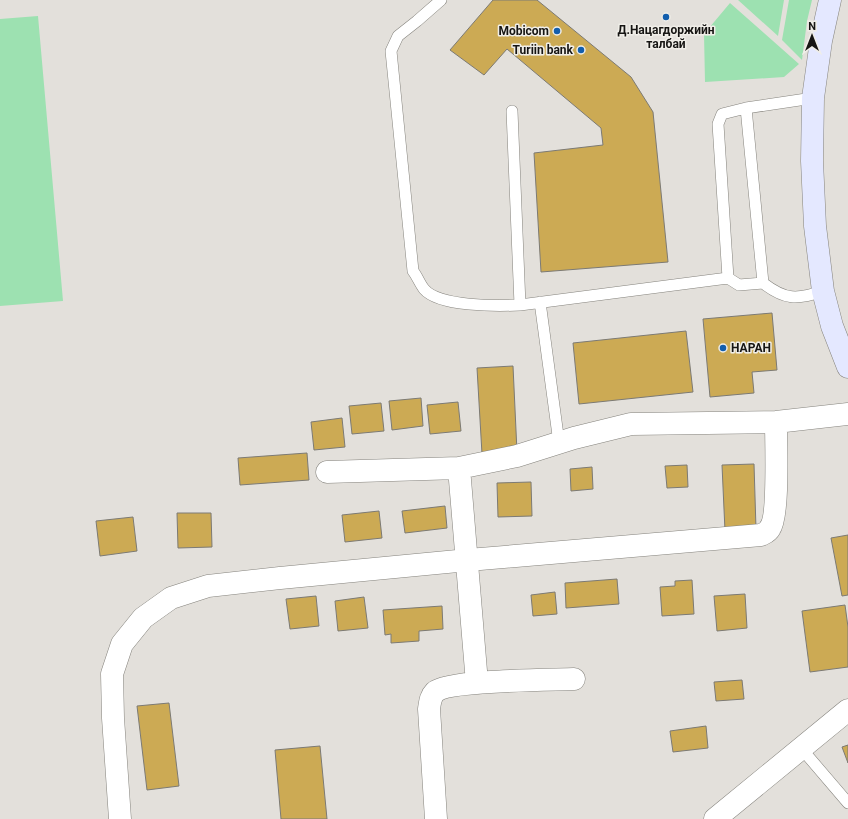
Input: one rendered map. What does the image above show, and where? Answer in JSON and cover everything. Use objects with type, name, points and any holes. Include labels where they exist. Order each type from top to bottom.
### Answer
[{"type":"main road","points":[[830,0],[821,41],[813,98],[812,161],[814,219],[823,291],[832,326],[848,367]]},
{"type":"street","points":[[327,472],[459,468],[517,456],[631,424],[776,422],[848,414]]},
{"type":"street","points":[[120,819],[113,718],[112,674],[122,644],[143,618],[171,598],[208,586],[468,560],[761,535],[771,527],[775,508],[776,422]]},
{"type":"street","points":[[459,468],[468,560],[477,683]]},
{"type":"street","points":[[436,819],[429,710],[431,699],[436,692],[448,686],[477,683],[574,679]]},
{"type":"street","points":[[715,819],[848,710]]},
{"type":"lane","points":[[441,0],[398,36],[391,51],[413,270],[425,290],[441,299],[486,306],[520,305],[728,278],[739,285],[763,283],[774,292],[788,297],[807,297],[823,291]]},
{"type":"lane","points":[[728,278],[718,124],[722,114],[746,108],[813,98]]},
{"type":"lane","points":[[746,108],[763,283]]},
{"type":"lane","points":[[512,111],[520,305]]},
{"type":"lane","points":[[540,302],[559,443]]},
{"type":"lane","points":[[801,748],[848,803]]},
{"type":"green space","points":[[738,0],[784,0],[778,36]]},
{"type":"green space","points":[[789,0],[812,0],[807,21],[802,60],[782,40]]},
{"type":"green space","points":[[730,3],[799,64],[784,77],[705,82],[704,34]]},
{"type":"green space","points":[[38,16],[63,301],[0,306],[0,19]]},
{"type":"building","points":[[493,0],[537,0],[631,77],[653,112],[668,262],[541,272],[534,153],[603,145],[601,128],[507,49],[484,75],[450,50]]},
{"type":"building","points":[[772,313],[777,370],[752,372],[754,393],[710,397],[703,319]]},
{"type":"building","points":[[686,331],[693,392],[579,404],[573,343]]},
{"type":"building","points":[[513,366],[517,452],[482,454],[477,368]]},
{"type":"building","points":[[421,398],[423,426],[392,430],[389,401]]},
{"type":"building","points":[[458,402],[461,431],[430,434],[427,405]]},
{"type":"building","points":[[381,403],[384,431],[352,434],[349,406]]},
{"type":"building","points":[[342,418],[345,447],[314,450],[311,422]]},
{"type":"building","points":[[307,453],[309,480],[240,485],[238,458]]},
{"type":"building","points":[[754,464],[756,529],[725,531],[722,465]]},
{"type":"building","points":[[687,465],[688,487],[667,488],[665,466]]},
{"type":"building","points":[[592,467],[593,489],[571,491],[570,469]]},
{"type":"building","points":[[531,482],[532,516],[498,517],[497,483]]},
{"type":"building","points":[[445,506],[447,528],[405,533],[402,511]]},
{"type":"building","points":[[379,511],[382,538],[345,542],[342,515]]},
{"type":"building","points":[[177,513],[211,513],[212,547],[178,548]]},
{"type":"building","points":[[133,517],[137,551],[100,556],[96,521]]},
{"type":"building","points":[[848,535],[848,595],[842,596],[831,538]]},
{"type":"building","points":[[617,579],[619,604],[566,608],[565,583]]},
{"type":"building","points":[[692,580],[694,614],[662,616],[660,587],[675,586],[675,581]]},
{"type":"building","points":[[555,592],[557,614],[533,616],[531,595]]},
{"type":"building","points":[[745,594],[747,628],[717,631],[714,596]]},
{"type":"building","points":[[316,596],[319,626],[290,629],[286,599]]},
{"type":"building","points":[[364,597],[368,628],[338,631],[335,601]]},
{"type":"building","points":[[845,605],[848,627],[848,667],[810,672],[802,611]]},
{"type":"building","points":[[442,606],[443,629],[419,631],[419,641],[391,643],[391,634],[385,635],[383,610]]},
{"type":"building","points":[[742,680],[744,699],[716,701],[714,682]]},
{"type":"building","points":[[169,703],[179,786],[147,790],[137,706]]},
{"type":"building","points":[[706,726],[708,748],[673,752],[670,731]]},
{"type":"building","points":[[848,745],[848,763],[842,747]]},
{"type":"building","points":[[320,746],[327,819],[281,819],[275,750]]},
{"type":"place","name":"Д.Нацагдоржийн талбай","points":[[666,17]]},
{"type":"place","name":"Mobicom","points":[[557,31]]},
{"type":"place","name":"Turiin bank","points":[[581,50]]},
{"type":"place","name":"НАРАН","points":[[723,348]]}]
